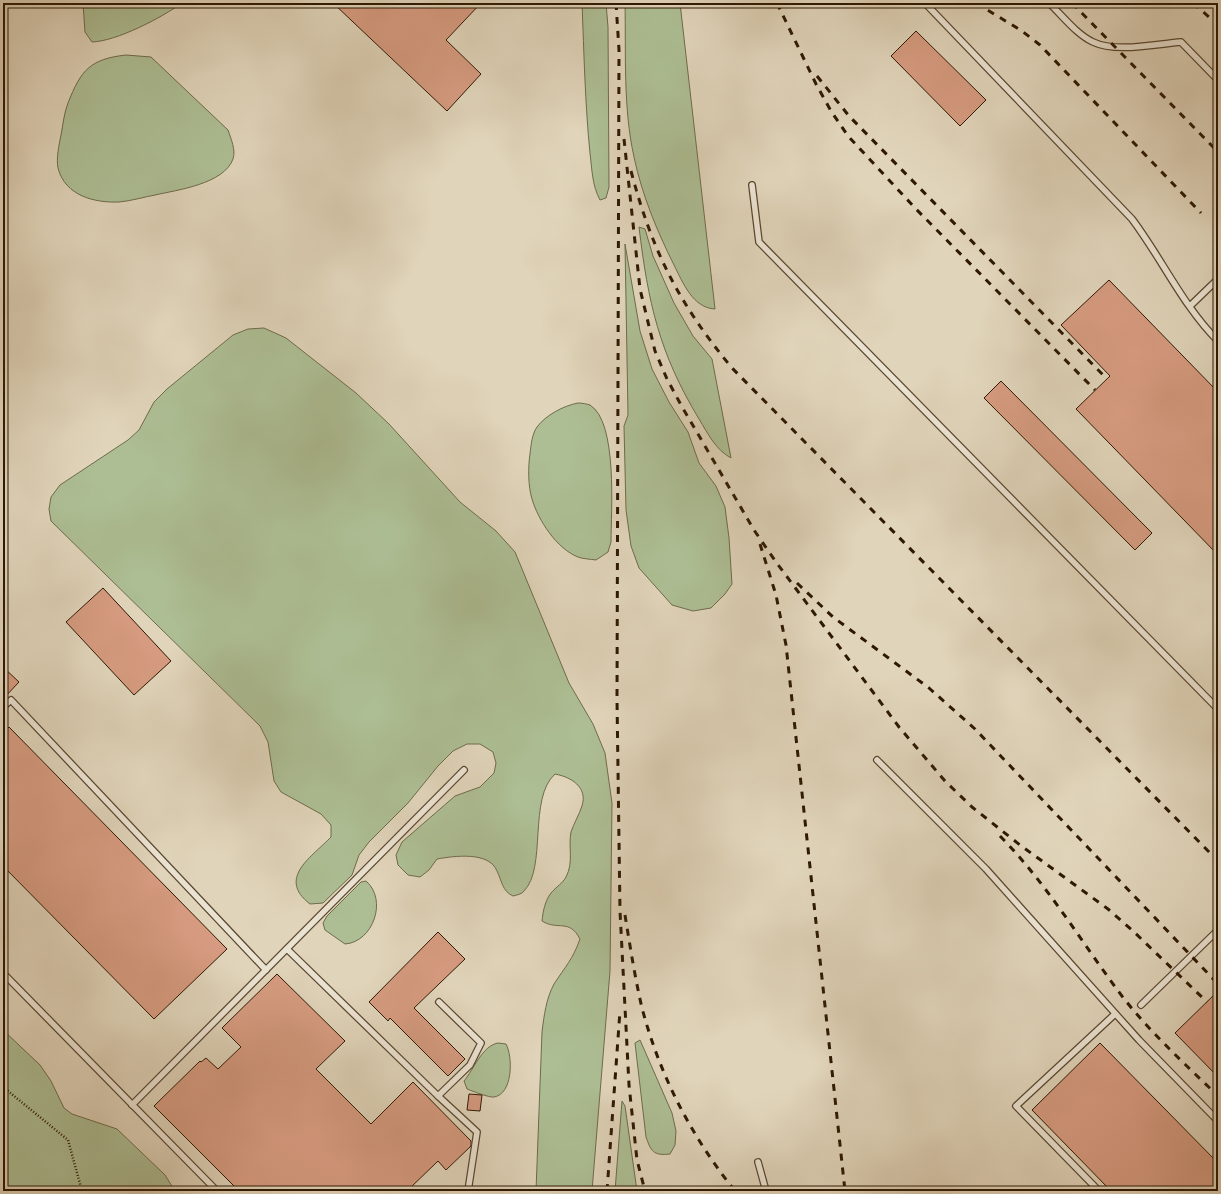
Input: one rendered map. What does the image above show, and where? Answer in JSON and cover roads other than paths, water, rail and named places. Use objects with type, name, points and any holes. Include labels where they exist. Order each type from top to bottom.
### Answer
[{"type":"lane","points":[[925,3],[1132,219],[1160,258],[1204,328],[1218,341]]},
{"type":"lane","points":[[1049,3],[1078,32],[1092,41],[1103,45],[1116,47],[1181,42],[1218,80]]},
{"type":"lane","points":[[752,185],[759,242],[1218,709]]},
{"type":"lane","points":[[1190,306],[1218,279]]},
{"type":"lane","points":[[3,707],[11,700],[266,970]]},
{"type":"lane","points":[[877,760],[986,869],[1116,1014],[1218,1121]]},
{"type":"lane","points":[[132,1105],[464,770]]},
{"type":"lane","points":[[1141,1005],[1218,930]]},
{"type":"lane","points":[[287,949],[477,1132],[468,1191]]},
{"type":"lane","points":[[3,973],[217,1191]]},
{"type":"lane","points":[[438,1096],[470,1065],[481,1044],[440,1002]]},
{"type":"lane","points":[[1099,1191],[1016,1106],[1116,1014]]},
{"type":"lane","points":[[758,1162],[766,1191]]},
{"type":"railway","points":[[616,3],[619,50],[617,699],[620,911],[629,1085],[637,1160],[645,1191]]},
{"type":"railway","points":[[777,3],[816,84],[831,111],[848,136],[916,209],[1095,390]]},
{"type":"railway","points":[[976,3],[1022,31],[1040,45],[1201,213]]},
{"type":"railway","points":[[1072,3],[1218,152]]},
{"type":"railway","points":[[1193,3],[1218,25]]},
{"type":"railway","points":[[817,76],[849,116],[1107,379]]},
{"type":"railway","points":[[624,139],[640,289],[655,351],[667,379],[681,405],[754,530],[776,562],[899,727],[945,781],[972,807],[1020,845],[1108,909],[1207,1002]]},
{"type":"railway","points":[[631,171],[648,227],[670,276],[682,299],[713,344],[732,368],[1218,861]]},
{"type":"railway","points":[[760,544],[776,595],[786,645],[845,1191]]},
{"type":"railway","points":[[797,583],[833,617],[929,688],[975,729],[1218,984]]},
{"type":"railway","points":[[1000,836],[1018,855],[1050,895],[1125,1000],[1170,1050],[1218,1096]]},
{"type":"railway","points":[[625,915],[642,1008],[658,1058],[691,1127],[704,1149],[735,1191]]},
{"type":"railway","points":[[607,1191],[620,1011]]}]
